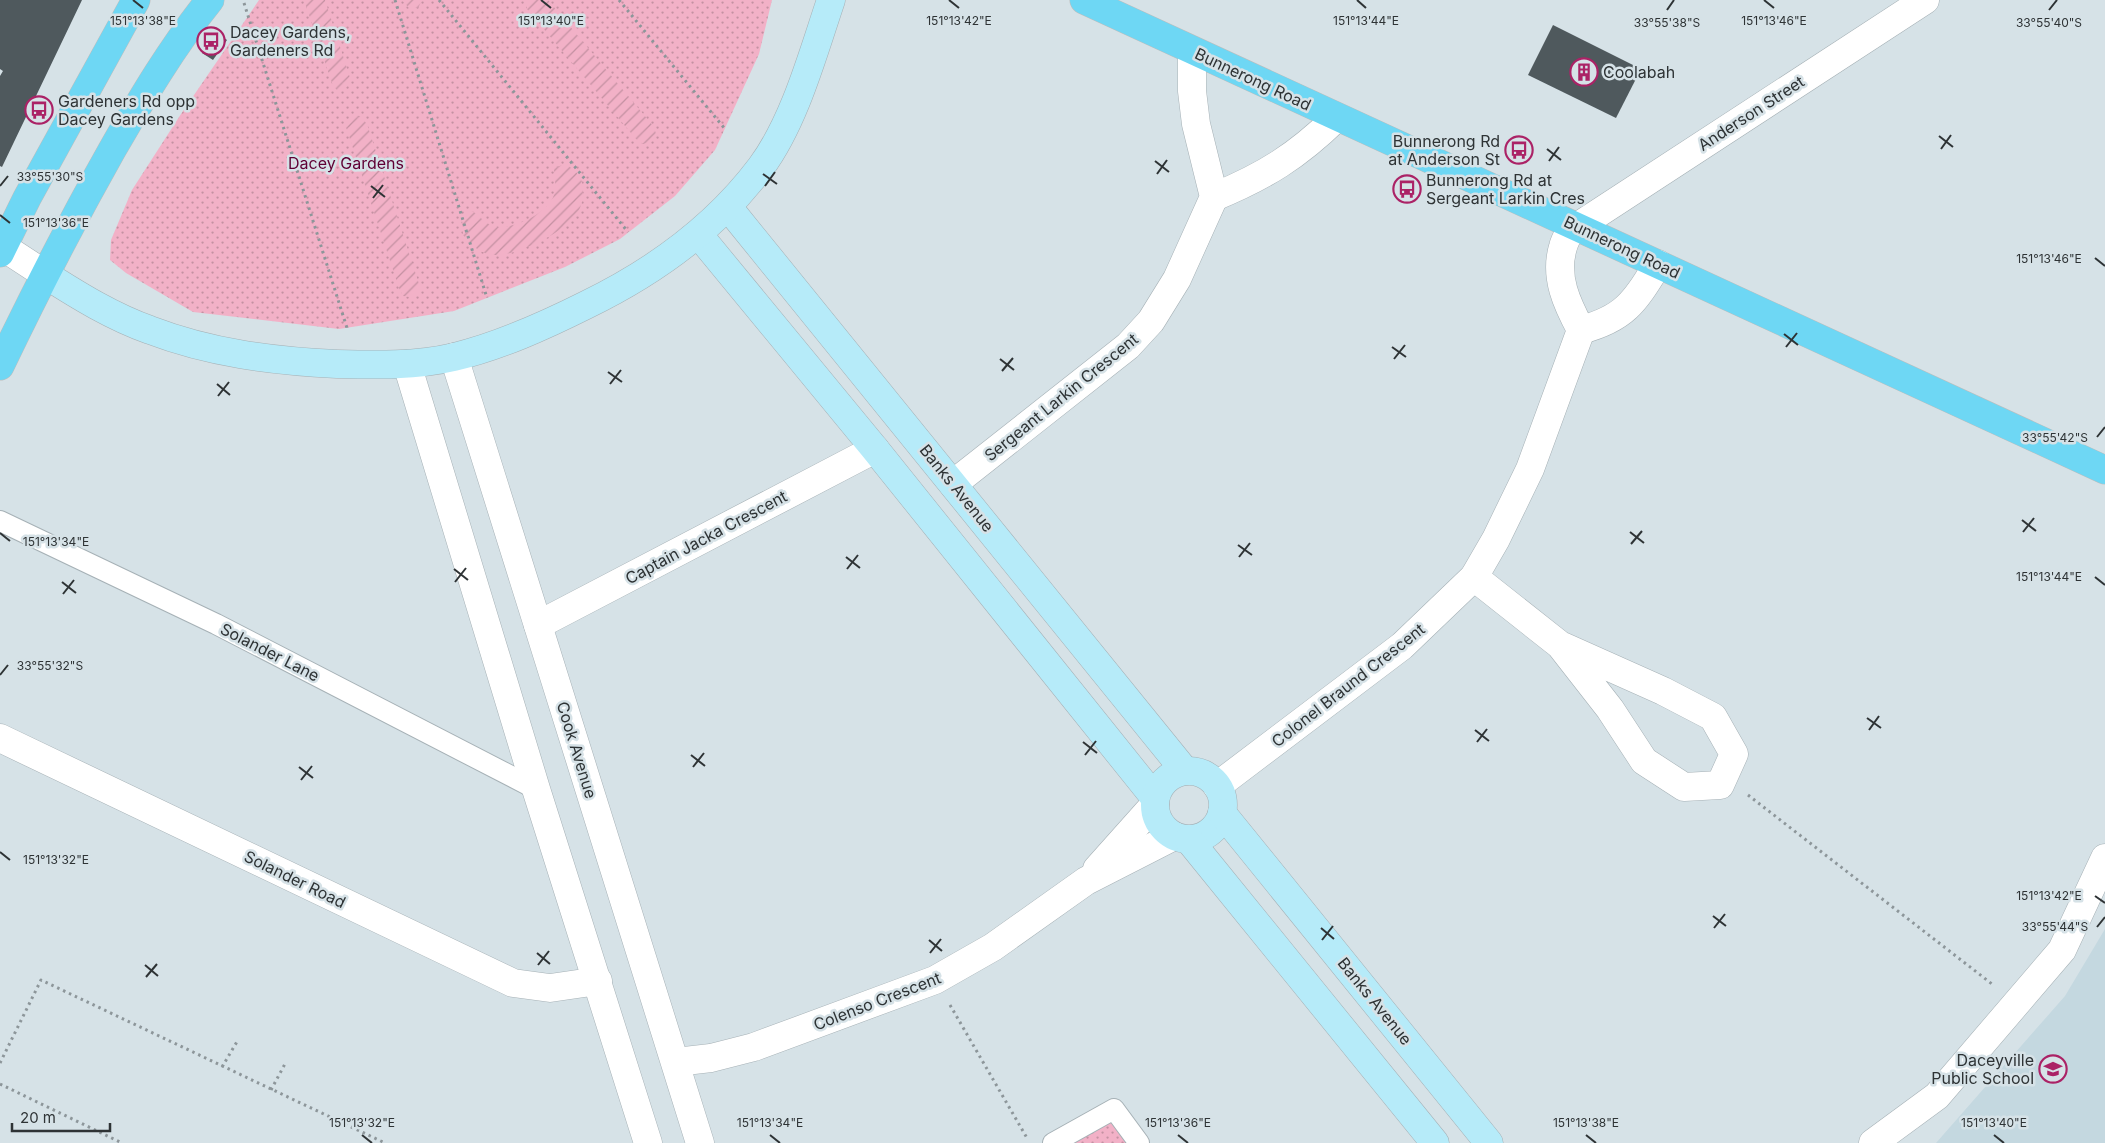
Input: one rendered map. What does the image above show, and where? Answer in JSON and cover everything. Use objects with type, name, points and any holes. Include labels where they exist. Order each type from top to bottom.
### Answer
[{"type":"main road","points":[[1,249],[136,0]]},
{"type":"main road","points":[[0,366],[72,222],[144,94],[184,32],[210,0]]},
{"type":"main road","name":"Bunnerong Road","points":[[1084,0],[1336,118],[2105,470]]},
{"type":"street","points":[[1,249],[116,316],[150,331],[230,353],[285,361],[407,364],[454,357],[508,340],[608,295],[652,268],[698,234],[728,207],[762,165],[788,118],[832,0]]},
{"type":"street","name":"Anderson Street","points":[[1575,226],[1925,0]]},
{"type":"street","points":[[1192,51],[1192,91],[1196,124],[1214,197],[1246,184],[1280,165],[1312,142],[1336,118]]},
{"type":"street","name":"Sergeant Larkin Crescent","points":[[953,484],[1128,346],[1151,322],[1177,279],[1214,197]]},
{"type":"street","name":"Banks Avenue","points":[[728,207],[1184,771]]},
{"type":"street","points":[[1575,226],[1563,247],[1559,275],[1566,303],[1581,330],[1601,325],[1622,314],[1636,299],[1658,264]]},
{"type":"street","points":[[698,234],[875,449],[1155,801]]},
{"type":"street","name":"Colonel Braund Crescent","points":[[1217,786],[1402,646],[1474,577],[1496,539],[1530,469],[1581,330]]},
{"type":"street","name":"Cook Avenue","points":[[454,357],[700,1143]]},
{"type":"street","points":[[407,364],[536,789],[648,1143]]},
{"type":"street","name":"Captain Jacka Crescent","points":[[538,625],[875,449]]},
{"type":"street","points":[[1474,577],[1560,645],[1610,710],[1644,761],[1684,787],[1720,784],[1734,754],[1713,717],[1663,691],[1560,645]]},
{"type":"street","name":"Solander Road","points":[[0,738],[514,983],[550,988],[598,980]]},
{"type":"street","points":[[1181,838],[1200,838],[1210,832],[1218,823],[1222,813],[1221,795],[1217,786],[1203,774],[1194,771],[1184,771],[1166,780],[1159,788],[1155,801],[1155,814],[1159,823],[1181,838],[1435,1143]]},
{"type":"street","name":"Colenso Crescent","points":[[1086,881],[1155,801]]},
{"type":"street","name":"Banks Avenue","points":[[1222,813],[1489,1143]]},
{"type":"street","name":"Colenso Crescent","points":[[676,1062],[711,1058],[754,1047],[936,980],[993,947],[1086,881],[1181,838]]},
{"type":"street","points":[[1873,1143],[1937,1096],[2062,950],[2105,858]]},
{"type":"lane","name":"Solander Lane","points":[[0,521],[216,624],[536,789]]},
{"type":"lane","points":[[1053,1143],[1114,1109],[1139,1143]]},
{"type":"path","points":[[395,0],[487,298]]},
{"type":"path","points":[[439,0],[628,232]]},
{"type":"path","points":[[619,0],[725,129]]},
{"type":"path","points":[[244,3],[347,328]]},
{"type":"path","points":[[1724,776],[2017,1004]]},
{"type":"path","points":[[0,1063],[40,980],[385,1143]]},
{"type":"path","points":[[936,980],[1030,1143]]},
{"type":"path","points":[[222,1067],[238,1040]]},
{"type":"path","points":[[271,1090],[286,1062]]},
{"type":"path","points":[[0,1084],[122,1143]]},
{"type":"shaded area","name":"Daceyville Public School","points":[[2105,929],[2105,1143],[1936,1143],[2065,996]]},
{"type":"green space","name":"Dacey Gardens","points":[[259,0],[772,0],[759,54],[715,150],[675,196],[620,239],[565,267],[454,311],[339,329],[193,312],[126,273],[110,260],[111,240],[132,190]]},
{"type":"green space","points":[[304,0],[325,0],[351,81],[344,90],[337,90],[333,86]]},
{"type":"green space","points":[[402,0],[422,0],[418,8],[409,8]]},
{"type":"green space","points":[[527,0],[548,0],[654,127],[656,134],[651,142],[643,144],[636,139],[527,9]]},
{"type":"green space","points":[[353,115],[360,116],[367,124],[419,284],[419,291],[412,297],[403,296],[399,288],[346,127],[348,120]]},
{"type":"green space","points":[[565,164],[573,169],[580,178],[583,194],[577,213],[569,223],[551,236],[517,251],[493,255],[478,250],[463,235],[462,218],[472,211],[494,227],[514,225],[538,213],[551,202],[554,195],[554,168]]},
{"type":"green space","points":[[1114,1109],[1139,1143],[1053,1143]]},
{"type":"building","points":[[0,0],[82,0],[2,167],[0,166],[0,76],[3,71],[0,69]]},
{"type":"building","name":"Coolabah","points":[[1553,25],[1641,69],[1616,118],[1528,75]]},
{"type":"building","points":[[217,33],[227,40],[213,60],[202,53]]},
{"type":"place","name":"Dacey Gardens, Gardeners Rd","points":[[211,41]]},
{"type":"place","name":"Coolabah","points":[[1584,72]]},
{"type":"place","name":"Gardeners Rd opp Dacey Gardens","points":[[39,110]]},
{"type":"place","name":"Bunnerong Rd at Anderson St","points":[[1519,150]]},
{"type":"place","name":"Bunnerong Rd at Sergeant Larkin Cres","points":[[1407,189]]},
{"type":"place","name":"Daceyville Public School","points":[[2053,1069]]}]
